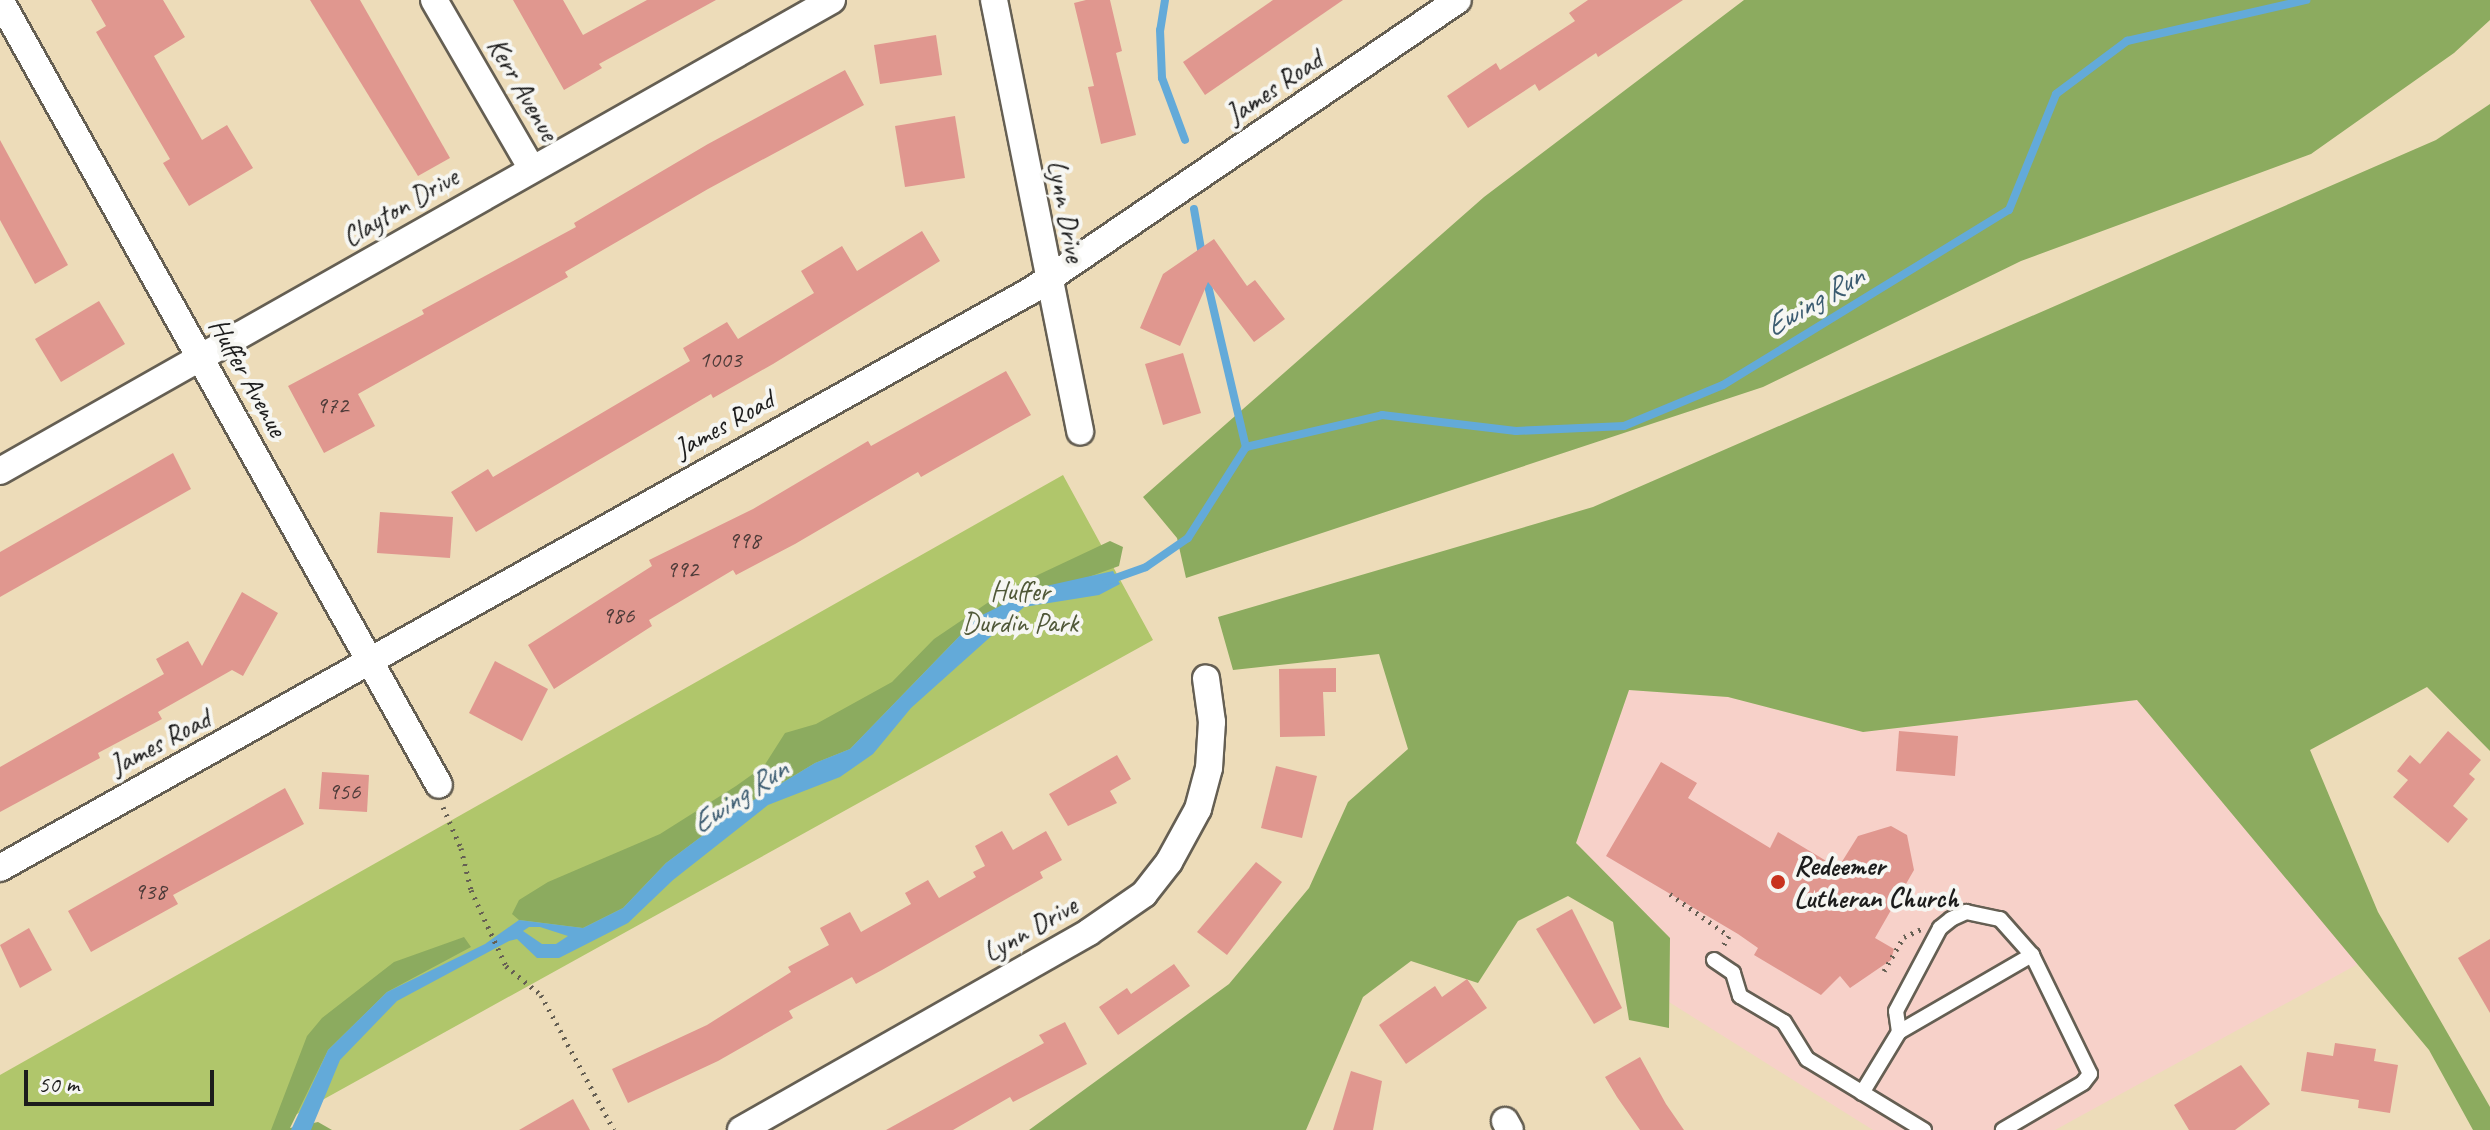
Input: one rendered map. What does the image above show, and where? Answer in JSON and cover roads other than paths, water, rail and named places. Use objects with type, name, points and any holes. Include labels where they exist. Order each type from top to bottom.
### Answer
[{"type":"street","name":"Huffer Avenue","points":[[0,0],[439,785]]},
{"type":"street","name":"Kerr Avenue","points":[[434,0],[532,169]]},
{"type":"street","name":"Lynn Drive","points":[[994,0],[1047,280],[1080,432]]},
{"type":"street","name":"James Road","points":[[0,868],[1047,280],[1458,0]]},
{"type":"street","name":"Clayton Drive","points":[[0,471],[826,1]]},
{"type":"street","name":"Lynn Drive","points":[[741,1130],[1078,939],[1144,894],[1169,862],[1198,809],[1211,737],[1206,678]]},
{"type":"lane","points":[[1899,1032],[1896,1011],[1940,928],[1966,912],[2000,919],[2032,955],[2090,1074],[2083,1083],[2003,1130]]},
{"type":"lane","points":[[1862,1093],[1899,1032],[2032,955]]},
{"type":"lane","points":[[1714,960],[1733,973],[1740,996],[1784,1022],[1807,1059],[1924,1130]]},
{"type":"water","points":[[1113,571],[1120,584],[1099,595],[1024,607],[911,708],[873,754],[840,777],[768,805],[673,880],[628,923],[559,958],[537,958],[517,939],[509,941],[397,1001],[340,1060],[311,1130],[291,1130],[328,1050],[387,992],[485,944],[519,920],[583,928],[623,908],[666,863],[734,812],[815,763],[850,749],[978,617],[1037,588]],"holes":[[[529,927],[540,927],[568,936],[556,944],[542,944],[523,931]]]},
{"type":"waterway","name":"Ewing Run","points":[[1165,0],[1160,30],[1162,78],[1185,140]]},
{"type":"waterway","name":"Ewing Run","points":[[1107,581],[1146,567],[1188,538],[1246,447],[1382,415],[1516,431],[1624,426],[1723,385],[2009,210],[2056,94],[2127,41],[2306,0]]},
{"type":"waterway","name":"Ewing Run","points":[[1194,209],[1202,255]]},
{"type":"waterway","name":"Ewing Run","points":[[1206,277],[1246,447]]},
{"type":"place","name":"Redeemer Lutheran Church","points":[[1778,882]]},
{"type":"park label","name":"Huffer Durdin Park","points":[[1020,607]]}]
